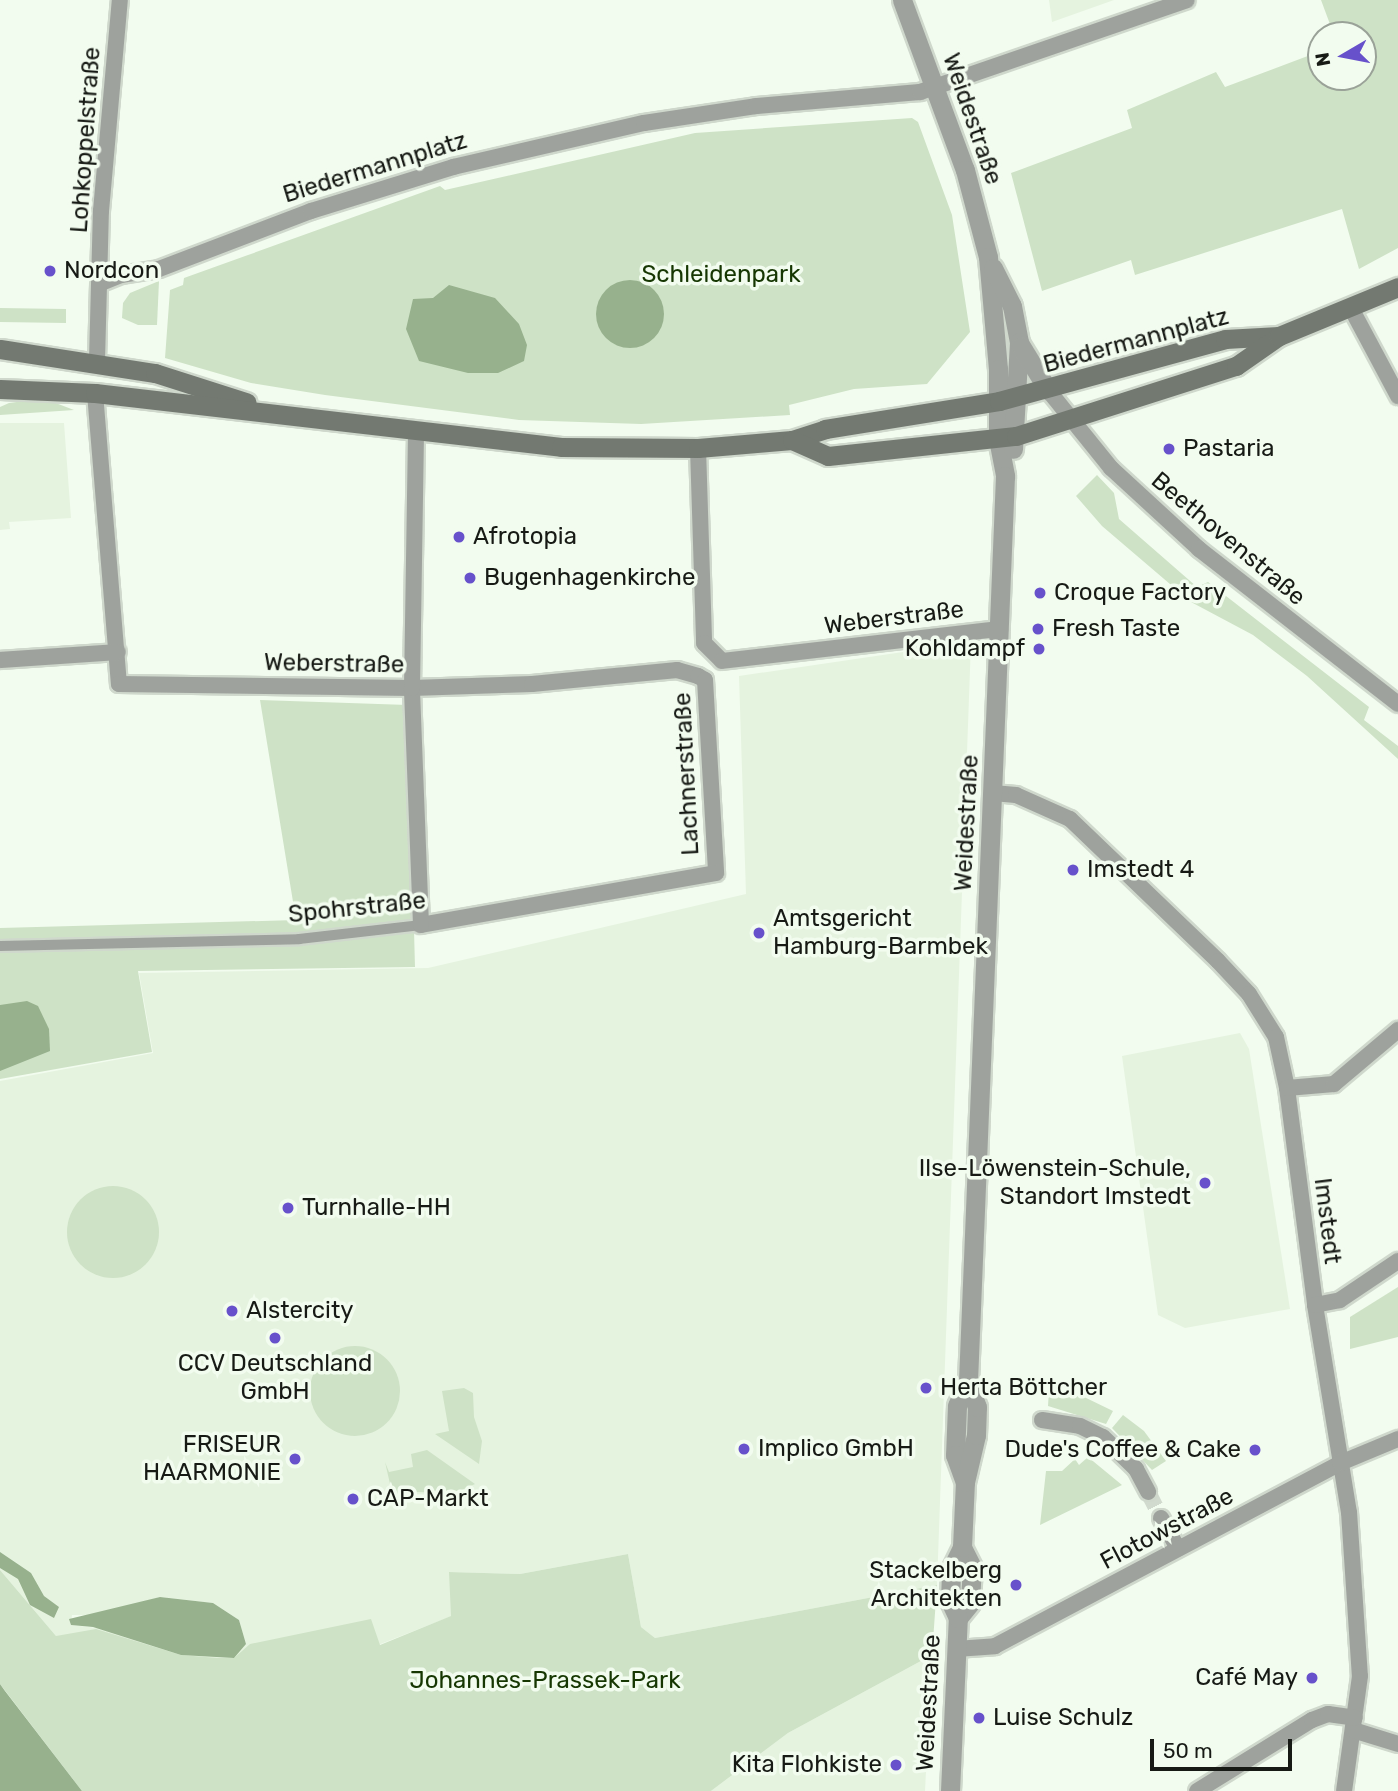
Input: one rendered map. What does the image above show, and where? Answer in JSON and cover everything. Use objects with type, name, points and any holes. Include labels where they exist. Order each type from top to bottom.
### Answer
[{"type":"main road","points":[[1279,336],[1398,286]]},
{"type":"main road","name":"Biedermannplatz","points":[[792,440],[828,456],[1007,437],[1073,420],[1236,366],[1279,336]]},
{"type":"main road","name":"Biedermannplatz","points":[[0,389],[95,393],[280,412],[416,433],[561,447],[698,448],[792,440],[825,429],[999,401],[1048,390],[1225,339],[1279,336]]},
{"type":"main road","name":"Biedermannplatz","points":[[0,349],[97,361],[155,373],[280,412]]},
{"type":"main road","points":[[95,393],[97,361]]},
{"type":"street","name":"Lohkoppelstraße","points":[[100,283],[101,211],[120,0]]},
{"type":"street","name":"Weidestraße","points":[[902,0],[935,83],[978,212],[988,257],[999,401],[1007,437]]},
{"type":"street","name":"Biedermannplatz","points":[[100,283],[121,275],[159,269],[311,211],[440,171],[604,129],[756,106],[899,96],[1187,0]]},
{"type":"street","name":"Weidestraße","points":[[950,1791],[958,1618],[950,1601],[951,1570],[962,1547],[965,1482],[955,1455],[957,1406],[968,1382],[1007,437],[1019,396],[1019,342],[1012,306],[988,257]]},
{"type":"street","points":[[97,361],[100,283]]},
{"type":"street","points":[[1351,308],[1398,396]]},
{"type":"street","points":[[1019,342],[1048,390]]},
{"type":"street","name":"Beethovenstraße","points":[[1048,390],[1111,468],[1199,548],[1398,704]]},
{"type":"street","points":[[0,660],[118,652],[95,393]]},
{"type":"street","points":[[416,433],[412,688],[421,925]]},
{"type":"street","name":"Weberstraße","points":[[698,448],[704,643],[712,655],[722,661],[1000,629]]},
{"type":"street","name":"Weberstraße","points":[[118,652],[119,684],[412,688],[532,684],[677,670],[698,676]]},
{"type":"street","name":"Lachnerstraße","points":[[698,676],[705,680],[716,873]]},
{"type":"street","name":"Imstedt","points":[[993,793],[1016,795],[1070,819],[1204,946],[1249,994],[1276,1037],[1287,1088],[1315,1305],[1349,1512],[1360,1676],[1344,1791]]},
{"type":"street","name":"Spohrstraße","points":[[0,946],[299,939],[421,925],[716,873]]},
{"type":"street","points":[[1287,1088],[1334,1084],[1398,1030]]},
{"type":"street","points":[[1315,1305],[1340,1300],[1398,1261]]},
{"type":"street","points":[[1042,1420],[1080,1426],[1103,1437],[1136,1469],[1148,1492]]},
{"type":"street","name":"Flotowstraße","points":[[956,1649],[995,1646],[1340,1463],[1398,1439]]},
{"type":"street","points":[[1161,1518],[1178,1549]]},
{"type":"street","points":[[1197,1791],[1318,1717],[1354,1724],[1398,1744]]},
{"type":"shaded area","points":[[1049,0],[1114,0],[1052,22]]},
{"type":"shaded area","points":[[623,280],[637,280],[649,285],[659,295],[664,314],[659,333],[649,343],[637,348],[623,348],[611,343],[601,333],[596,321],[596,307],[601,295],[611,285]]},
{"type":"shaded area","points":[[449,285],[495,298],[519,324],[527,345],[524,361],[498,373],[468,373],[419,361],[406,329],[413,299],[433,298]]},
{"type":"shaded area","points":[[0,423],[64,423],[71,518],[9,522],[10,529],[0,530]]},
{"type":"shaded area","points":[[971,642],[937,1585],[655,1638],[641,1627],[628,1554],[520,1574],[450,1572],[452,1616],[378,1645],[165,1678],[56,1636],[0,1570],[0,1081],[153,1053],[139,973],[428,968],[746,894],[739,676]],"holes":[[[160,1597],[213,1603],[239,1620],[246,1644],[71,1625],[72,1615],[98,1615]]]},
{"type":"shaded area","points":[[27,1001],[38,1006],[49,1029],[50,1051],[0,1071],[0,1005]]},
{"type":"shaded area","name":"Ilse-Löwenstein-Schule, Standort Imstedt","points":[[1240,1033],[1249,1049],[1290,1309],[1185,1328],[1158,1315],[1122,1056]]},
{"type":"shaded area","points":[[0,1552],[31,1573],[44,1596],[59,1607],[54,1618],[30,1605],[18,1579],[0,1568]]},
{"type":"shaded area","points":[[160,1597],[213,1603],[239,1620],[246,1644],[234,1658],[181,1655],[93,1627],[71,1625],[69,1619]]},
{"type":"shaded area","points":[[932,1655],[925,1791],[711,1791],[788,1733]]},
{"type":"shaded area","points":[[0,1684],[5,1691],[82,1791],[0,1791]]},
{"type":"green space","points":[[1321,0],[1398,0],[1398,248],[1359,269],[1342,209],[1135,275],[1131,260],[1042,291],[1011,173],[1132,128],[1127,110],[1216,72],[1225,87],[1307,56],[1307,91],[1377,91],[1377,21],[1329,21]]},
{"type":"green space","name":"Schleidenpark","points":[[912,118],[918,122],[952,215],[970,332],[927,384],[854,389],[789,405],[790,415],[641,424],[519,420],[251,383],[165,358],[170,290],[183,285],[184,278],[440,186],[445,190],[695,133]]},
{"type":"green space","points":[[159,281],[157,325],[138,325],[122,318],[123,303],[130,293]]},
{"type":"green space","points":[[0,308],[66,309],[66,323],[0,322]]},
{"type":"green space","points":[[32,400],[53,402],[74,410],[0,415],[0,407]]},
{"type":"green space","points":[[1097,475],[1114,493],[1119,519],[1197,587],[1208,582],[1369,707],[1364,720],[1398,746],[1398,759],[1307,676],[1253,635],[1191,602],[1102,526],[1076,496]]},
{"type":"green space","points":[[260,700],[408,705],[415,967],[138,971],[152,1052],[0,1079],[0,928],[296,920]]},
{"type":"green space","points":[[113,1186],[130,1190],[145,1200],[155,1215],[159,1232],[155,1249],[145,1264],[130,1274],[113,1278],[96,1274],[81,1264],[71,1249],[67,1232],[71,1215],[81,1200],[96,1190]]},
{"type":"green space","points":[[1398,1287],[1398,1337],[1350,1349],[1350,1317]]},
{"type":"green space","points":[[355,1346],[372,1349],[387,1359],[397,1374],[400,1391],[397,1408],[387,1423],[372,1433],[355,1436],[338,1433],[323,1423],[313,1408],[310,1391],[313,1374],[323,1359],[338,1349]]},
{"type":"green space","points":[[464,1388],[473,1393],[474,1417],[482,1441],[479,1464],[435,1434],[449,1431],[442,1391]]},
{"type":"green space","points":[[1049,1391],[1080,1395],[1113,1411],[1106,1424],[1048,1406]]},
{"type":"green space","points":[[1123,1415],[1144,1431],[1166,1461],[1152,1470],[1112,1428]]},
{"type":"green space","points":[[427,1450],[475,1484],[455,1493],[415,1492],[393,1497],[385,1462],[389,1472],[413,1467],[411,1454]]},
{"type":"green space","points":[[1088,1457],[1122,1485],[1040,1525],[1046,1471],[1062,1471],[1075,1459],[1079,1465]]},
{"type":"green space","name":"Johannes-Prassek-Park","points":[[628,1554],[641,1627],[655,1638],[937,1585],[932,1655],[788,1733],[711,1791],[82,1791],[0,1684],[0,1570],[56,1636],[96,1629],[181,1655],[234,1658],[250,1644],[371,1619],[380,1645],[451,1616],[449,1572],[520,1574]]},
{"type":"tunnel","points":[[1148,1492],[1161,1518]]},
{"type":"place","name":"Nordcon","points":[[50,271]]},
{"type":"place","name":"Pastaria","points":[[1169,449]]},
{"type":"place","name":"Afrotopia","points":[[459,537]]},
{"type":"place","name":"Bugenhagenkirche","points":[[470,578]]},
{"type":"place","name":"Croque Factory","points":[[1040,593]]},
{"type":"place","name":"Fresh Taste","points":[[1038,629]]},
{"type":"place","name":"Kohldampf","points":[[1039,649]]},
{"type":"place","name":"Imstedt 4","points":[[1073,870]]},
{"type":"place","name":"Amtsgericht Hamburg-Barmbek","points":[[759,933]]},
{"type":"place","name":"Ilse-Löwenstein-Schule, Standort Imstedt","points":[[1205,1183]]},
{"type":"place","name":"Turnhalle-HH","points":[[288,1208]]},
{"type":"place","name":"Alstercity","points":[[232,1311]]},
{"type":"place","name":"CCV Deutschland GmbH","points":[[275,1338]]},
{"type":"place","name":"Herta Böttcher","points":[[926,1388]]},
{"type":"place","name":"Implico GmbH","points":[[744,1449]]},
{"type":"place","name":"Dude's Coffee & Cake","points":[[1255,1450]]},
{"type":"place","name":"FRISEUR HAARMONIE","points":[[295,1459]]},
{"type":"place","name":"CAP-Markt","points":[[353,1499]]},
{"type":"place","name":"Stackelberg Architekten","points":[[1016,1585]]},
{"type":"place","name":"Café May","points":[[1312,1678]]},
{"type":"place","name":"Luise Schulz","points":[[979,1718]]},
{"type":"place","name":"Kita Flohkiste","points":[[896,1765]]}]
